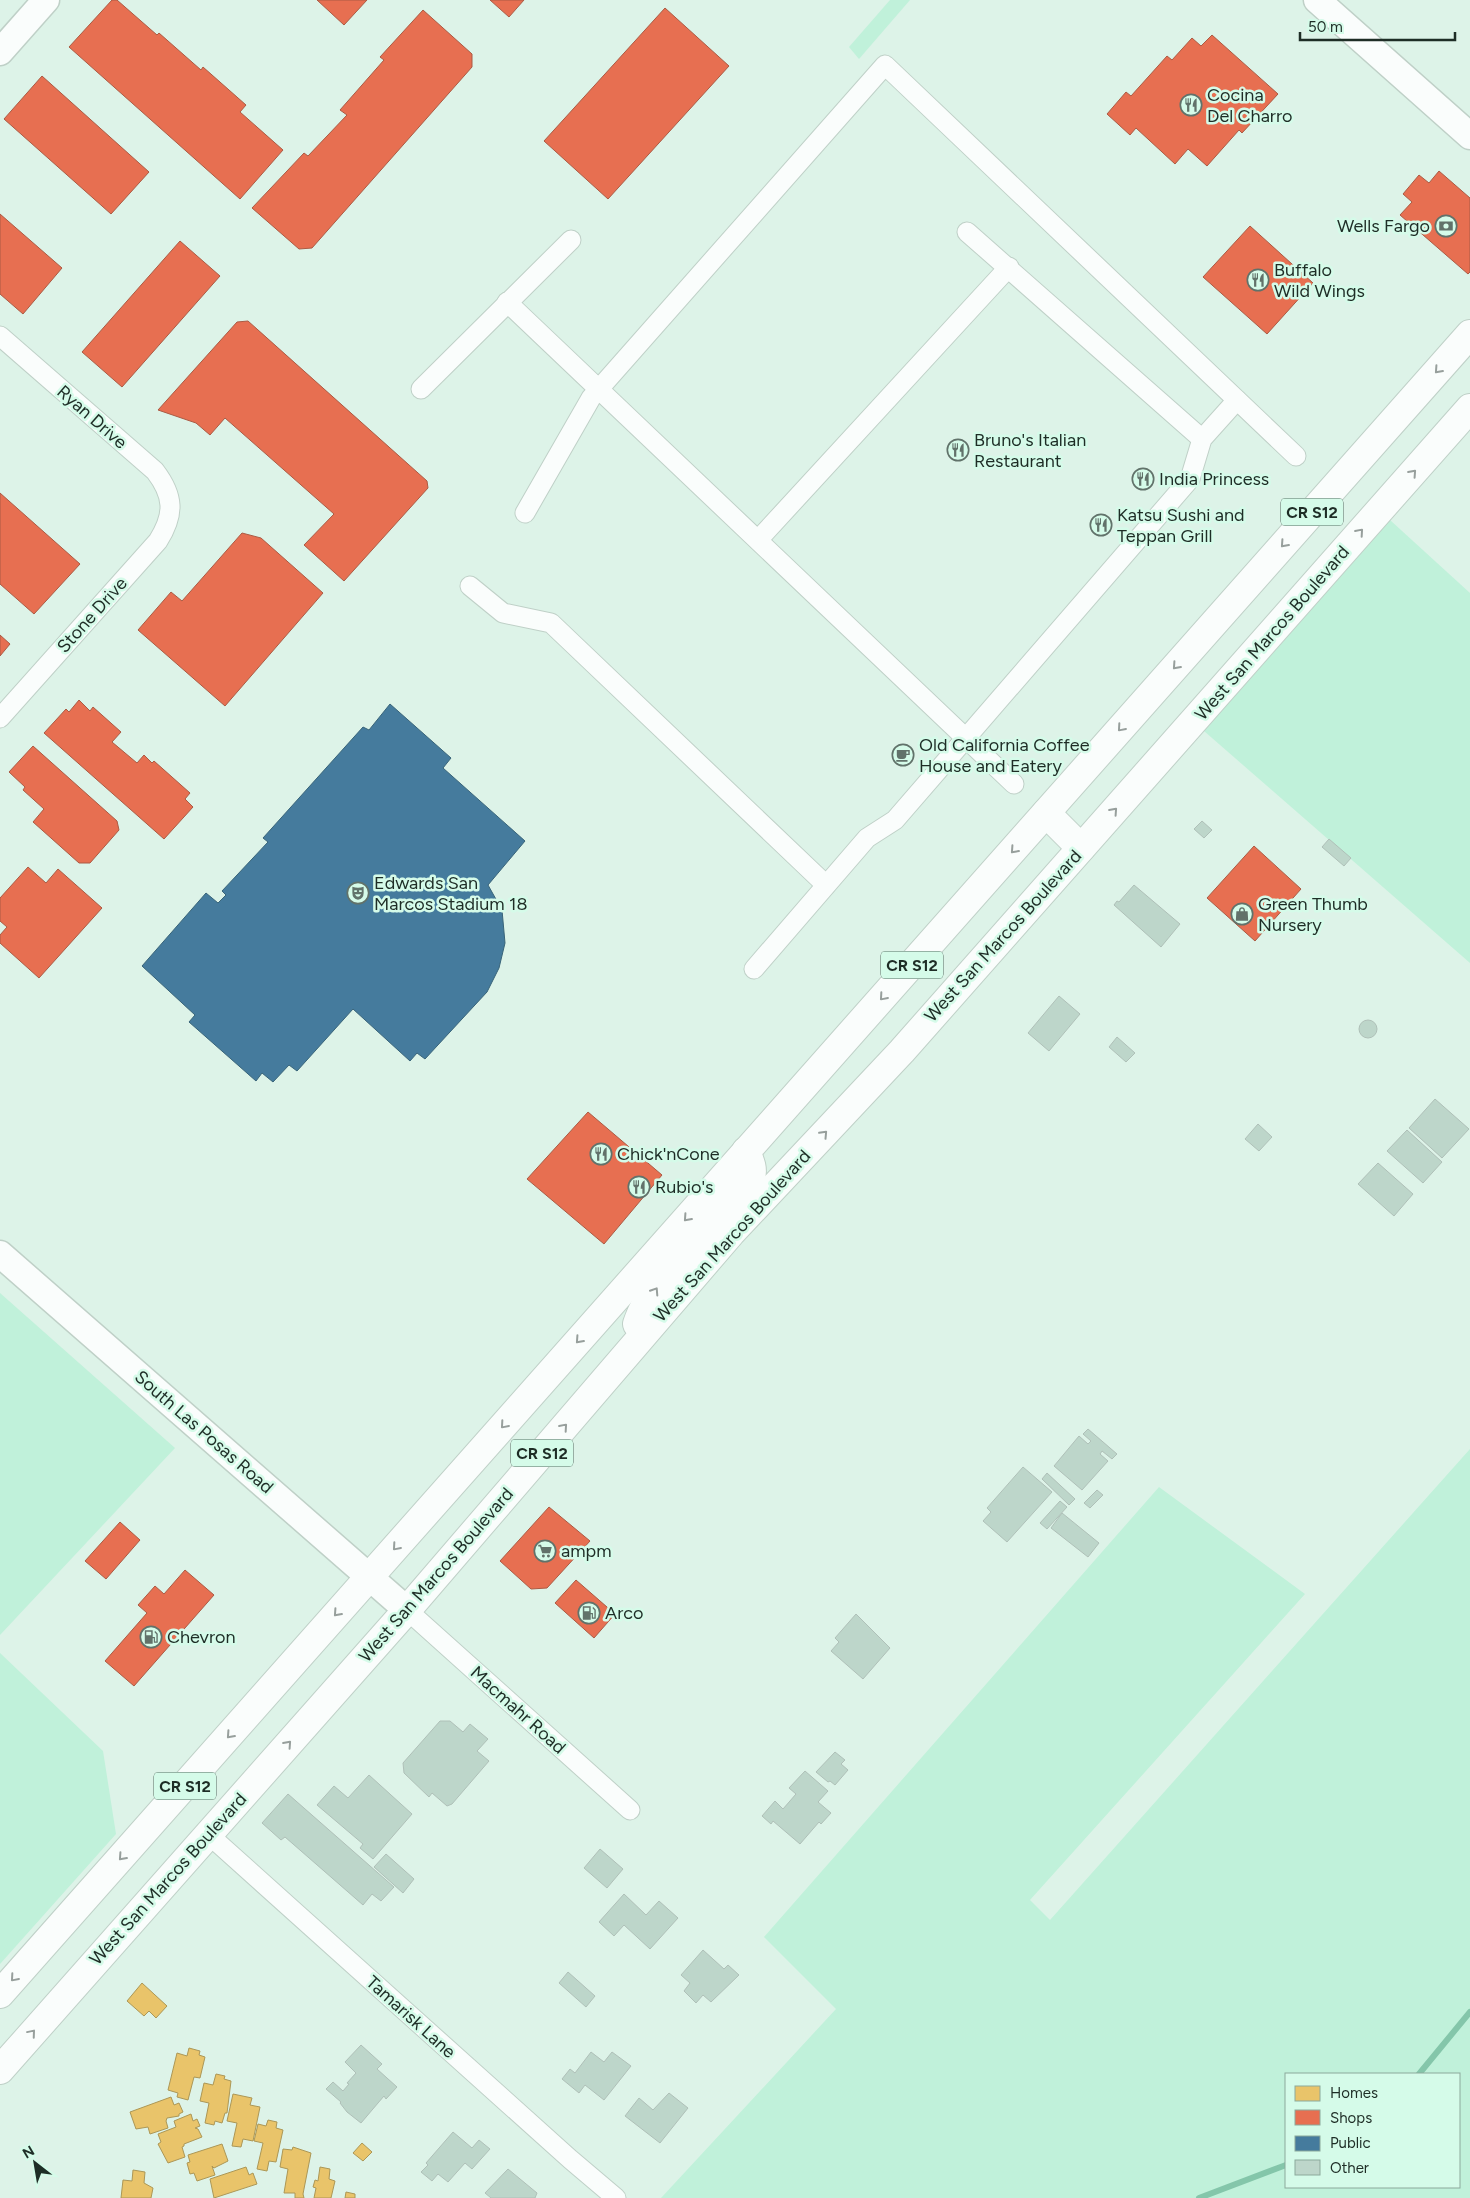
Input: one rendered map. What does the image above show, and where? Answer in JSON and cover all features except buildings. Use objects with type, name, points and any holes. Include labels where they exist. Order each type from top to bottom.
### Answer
[{"type":"main road","points":[[0,52],[46,0]]},
{"type":"main road","points":[[1318,0],[1470,136]]},
{"type":"main road","name":"CR S12","points":[[0,1994],[1470,334]]},
{"type":"main road","name":"West San Marcos Boulevard","points":[[0,2070],[407,1610],[731,1233],[902,1050],[1470,408]]},
{"type":"main road","points":[[1046,813],[1081,848]]},
{"type":"main road","points":[[629,1352],[640,1315],[662,1280],[736,1199],[751,1178],[752,1166],[746,1151]]},
{"type":"main road","name":"South Las Posas Road","points":[[0,1254],[407,1610]]},
{"type":"street","points":[[525,513],[591,398],[885,65],[1296,456]]},
{"type":"street","points":[[967,232],[1202,439]]},
{"type":"street","points":[[421,389],[571,240]]},
{"type":"street","points":[[758,540],[1009,267]]},
{"type":"street","points":[[507,302],[1014,784]]},
{"type":"street","name":"Ryan Drive","points":[[0,336],[155,471],[166,486],[170,506]]},
{"type":"street","points":[[754,969],[867,838],[895,820],[1190,478],[1202,439],[1236,400]]},
{"type":"street","name":"Stone Drive","points":[[0,718],[158,541],[168,524],[170,506]]},
{"type":"street","points":[[470,586],[503,613],[551,623],[826,885]]},
{"type":"street","name":"Macmahr Road","points":[[407,1610],[630,1810]]},
{"type":"street","name":"Tamarisk Lane","points":[[208,1834],[570,2159],[616,2198]]},
{"type":"green space","points":[[890,0],[910,0],[859,59],[849,47]]},
{"type":"green space","points":[[1390,520],[1470,593],[1470,963],[1204,731]]},
{"type":"green space","points":[[0,1293],[175,1448],[0,1635]]},
{"type":"green space","points":[[1470,1449],[1470,2198],[661,2198],[836,2009],[764,1937],[1159,1487],[1305,1594],[1030,1900],[1050,1920]]},
{"type":"green space","points":[[0,1653],[103,1751],[116,1834],[0,1964]]},
{"type":"waterway","points":[[1420,2073],[1470,2012]]},
{"type":"waterway","points":[[1199,2198],[1285,2165]]},
{"type":"place","name":"Cocina Del Charro","points":[[1191,105]]},
{"type":"place","name":"Wells Fargo","points":[[1446,226]]},
{"type":"place","name":"Buffalo Wild Wings","points":[[1258,280]]},
{"type":"place","name":"Bruno's Italian Restaurant","points":[[958,450]]},
{"type":"place","name":"India Princess","points":[[1143,479]]},
{"type":"place","name":"Katsu Sushi and Teppan Grill","points":[[1101,525]]},
{"type":"place","name":"Old California Coffee House and Eatery","points":[[903,755]]},
{"type":"place","name":"Edwards San Marcos Stadium 18","points":[[358,893]]},
{"type":"place","name":"Green Thumb Nursery","points":[[1242,914]]},
{"type":"place","name":"Chick'nCone","points":[[601,1154]]},
{"type":"place","name":"Rubio's","points":[[639,1187]]},
{"type":"place","name":"ampm","points":[[545,1551]]},
{"type":"place","name":"Arco","points":[[589,1613]]},
{"type":"place","name":"Chevron","points":[[151,1637]]}]
